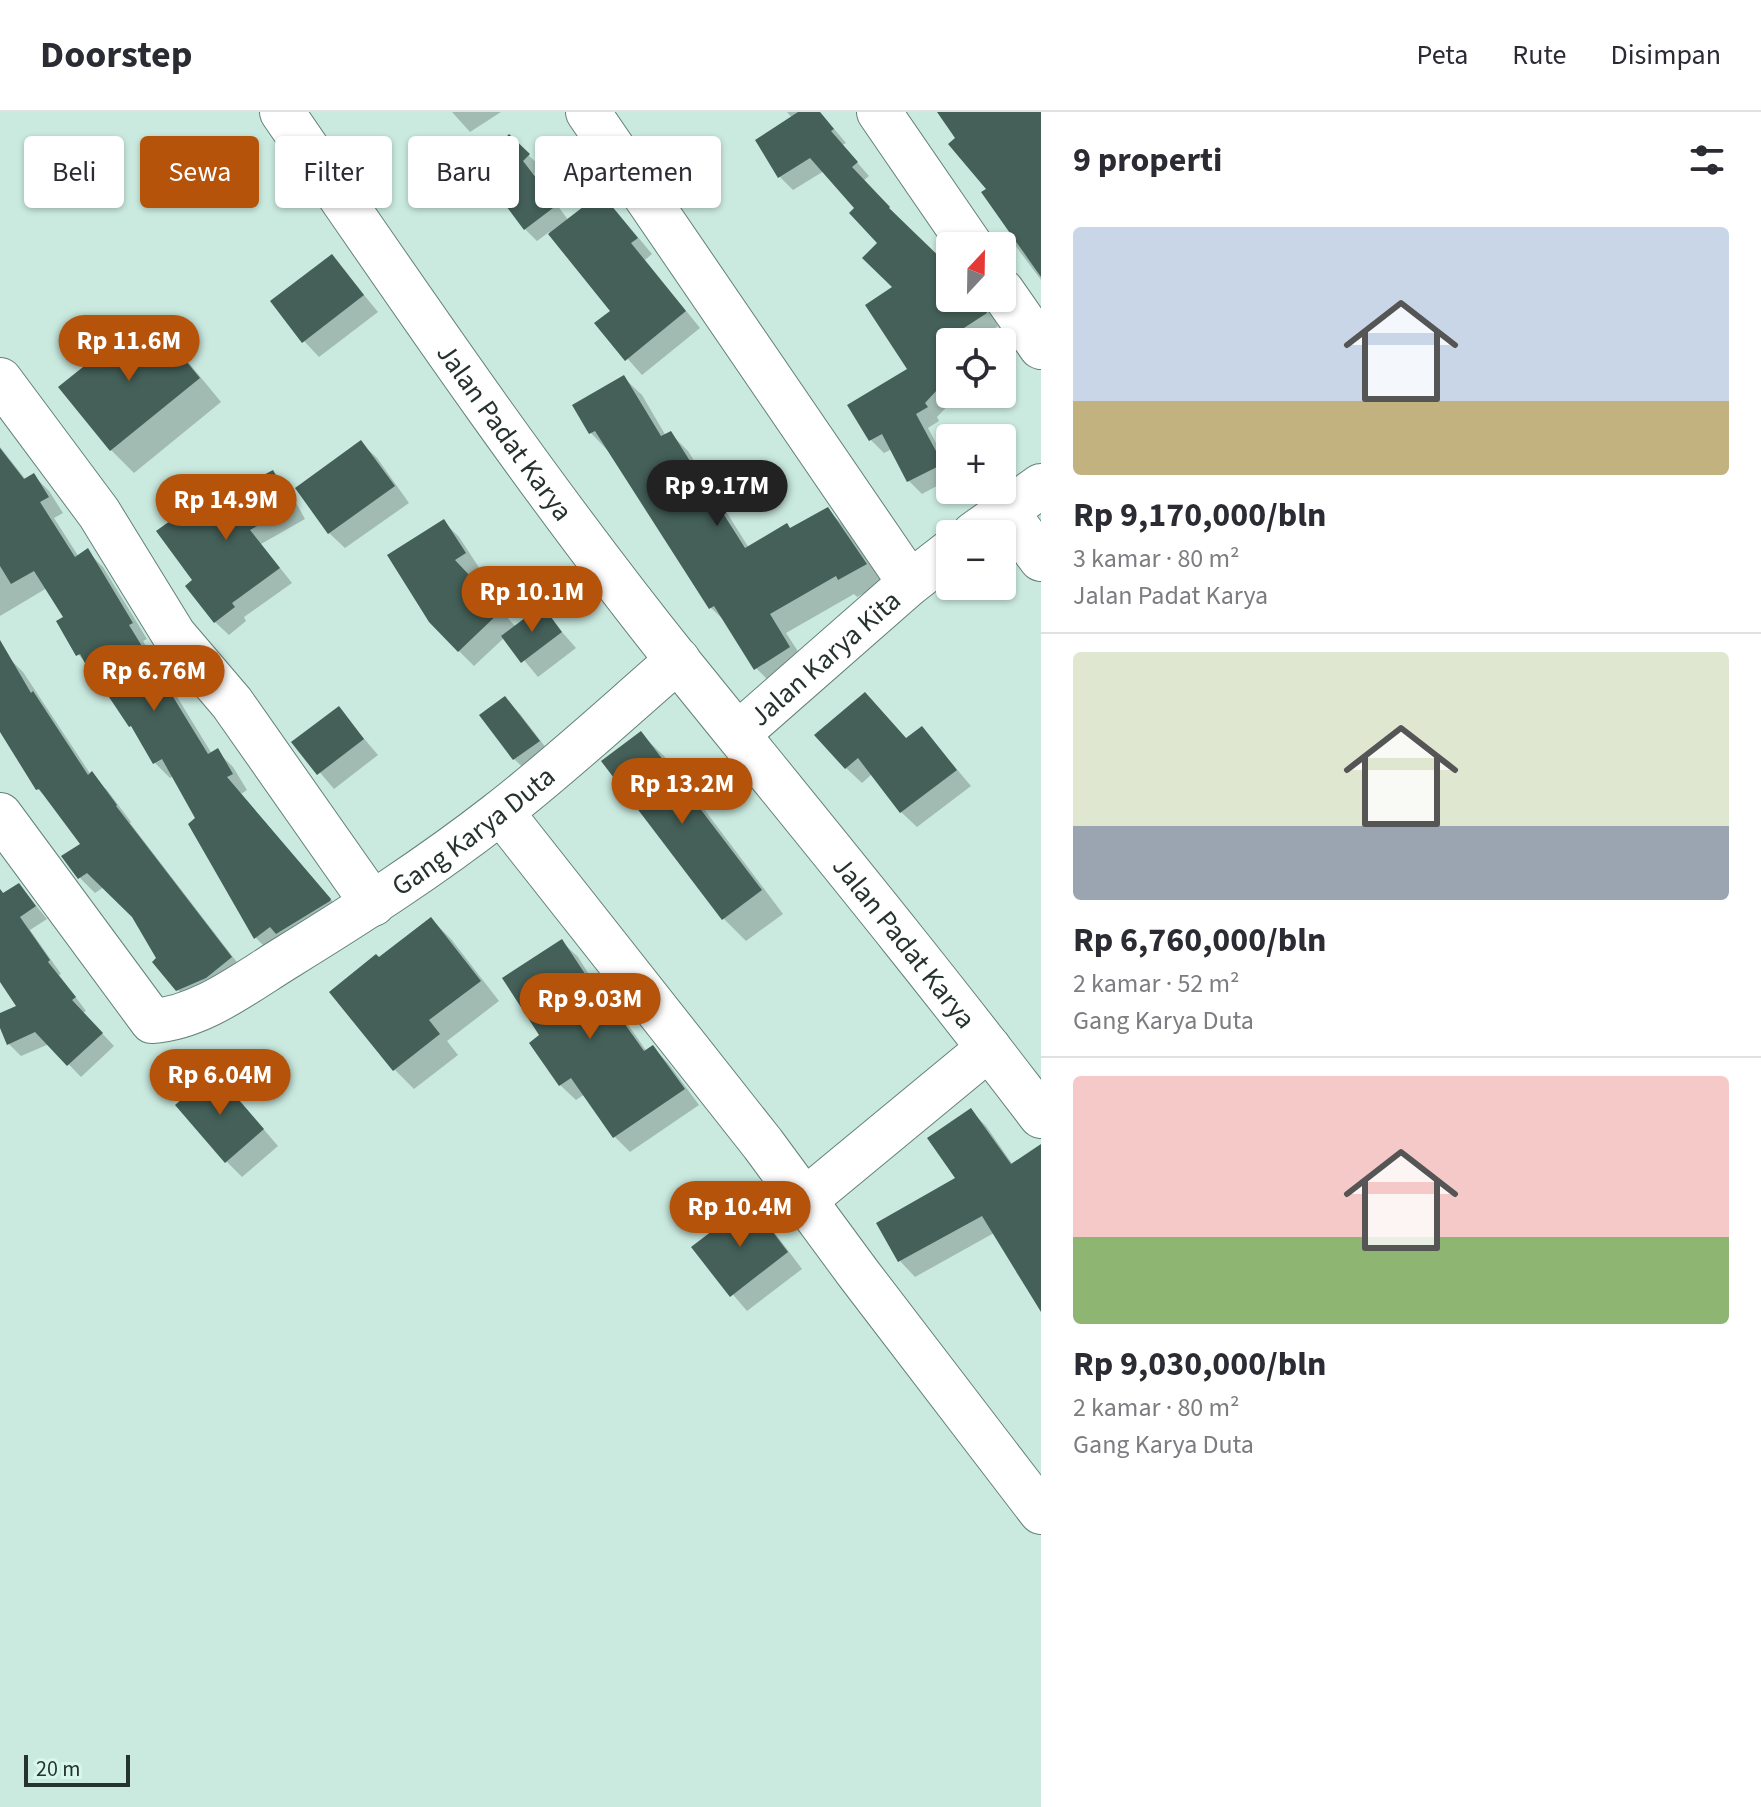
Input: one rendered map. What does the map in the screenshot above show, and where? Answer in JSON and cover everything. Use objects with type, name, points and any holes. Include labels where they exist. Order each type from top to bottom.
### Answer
[{"type":"street","name":"Jalan Padat Karya","points":[[282,112],[480,399],[678,660],[1041,1116]]},
{"type":"street","points":[[588,112],[910,583]]},
{"type":"street","points":[[879,112],[961,232]]},
{"type":"street","points":[[1016,311],[1041,347]]},
{"type":"street","points":[[0,380],[99,513],[174,635],[232,703],[373,904]]},
{"type":"street","points":[[993,520],[1041,486]]},
{"type":"street","points":[[1016,541],[1041,559]]},
{"type":"street","name":"Jalan Karya Kita","points":[[739,733],[936,563]]},
{"type":"street","name":"Gang Karya Duta","points":[[0,815],[152,1021],[169,1020],[212,1003],[373,904],[501,812],[678,660]]},
{"type":"street","points":[[501,812],[763,1144],[1041,1512]]},
{"type":"street","points":[[805,1200],[989,1048]]},
{"type":"building","points":[[798,112],[820,112],[834,129],[831,131],[858,162],[852,167],[936,253],[936,312],[987,313],[964,328],[936,328],[936,391],[925,403],[928,407],[916,414],[936,451],[936,468],[907,482],[882,434],[869,441],[847,405],[907,369],[865,305],[892,287],[862,258],[877,243],[849,213],[854,208],[810,158],[778,178],[755,140]]},
{"type":"building","points":[[937,112],[1041,112],[1041,277],[1016,242],[1016,232],[1009,232],[981,192],[986,189],[948,144],[955,138]]},
{"type":"building","points":[[519,144],[530,154],[523,161],[535,177],[535,208],[553,208],[524,230],[508,208],[519,208]]},
{"type":"building","points":[[582,208],[613,208],[638,238],[631,243],[686,311],[625,361],[594,323],[610,311],[548,234]]},
{"type":"building","points":[[332,254],[364,295],[302,343],[270,301]]},
{"type":"building","points":[[148,315],[200,378],[110,451],[58,387]]},
{"type":"building","points":[[624,375],[661,436],[671,431],[745,548],[787,523],[790,528],[828,507],[867,564],[838,580],[836,576],[770,614],[790,647],[754,670],[714,606],[709,609],[595,431],[589,434],[572,405]]},
{"type":"building","points":[[361,440],[395,486],[328,534],[295,488]]},
{"type":"building","points":[[0,448],[24,479],[34,473],[49,497],[40,502],[75,557],[88,548],[133,623],[129,625],[208,754],[218,748],[233,774],[227,777],[330,901],[276,934],[270,927],[254,939],[188,824],[195,818],[162,759],[153,764],[131,726],[101,685],[98,687],[80,654],[76,656],[56,621],[63,617],[34,571],[11,584],[0,566]]},
{"type":"building","points":[[273,470],[293,506],[250,530],[280,568],[232,603],[235,607],[214,623],[185,586],[192,580],[156,531],[223,483],[230,493]]},
{"type":"building","points":[[444,519],[466,553],[455,560],[502,610],[458,652],[429,622],[387,555]]},
{"type":"building","points":[[542,605],[562,632],[521,663],[501,636]]},
{"type":"building","points":[[0,640],[31,693],[33,691],[88,775],[92,771],[232,957],[206,978],[176,991],[152,962],[156,958],[132,917],[87,873],[78,879],[61,856],[80,844],[39,789],[36,790],[0,732]]},
{"type":"building","points":[[865,692],[906,738],[922,726],[957,770],[900,813],[858,758],[845,769],[814,735]]},
{"type":"building","points":[[505,696],[540,741],[513,760],[479,715]]},
{"type":"building","points":[[339,706],[364,739],[317,775],[291,742]]},
{"type":"building","points":[[641,731],[762,890],[722,920],[601,761]]},
{"type":"building","points":[[19,883],[36,906],[20,917],[50,960],[48,962],[76,997],[72,1000],[103,1033],[67,1066],[35,1032],[7,1045],[0,1028],[0,1013],[16,1006],[0,982],[0,889],[3,893]]},
{"type":"building","points":[[431,917],[481,981],[429,1020],[440,1034],[393,1071],[329,992],[376,954],[379,957]]},
{"type":"building","points":[[562,939],[599,995],[602,992],[644,1051],[653,1045],[685,1089],[613,1138],[571,1078],[559,1086],[529,1043],[539,1035],[502,978]]},
{"type":"building","points":[[214,1071],[264,1129],[225,1163],[175,1105]]},
{"type":"building","points":[[971,1108],[1011,1164],[1041,1144],[1041,1312],[982,1216],[898,1262],[876,1223],[955,1178],[927,1138]]},
{"type":"building","points":[[750,1202],[788,1252],[730,1297],[691,1247]]}]
